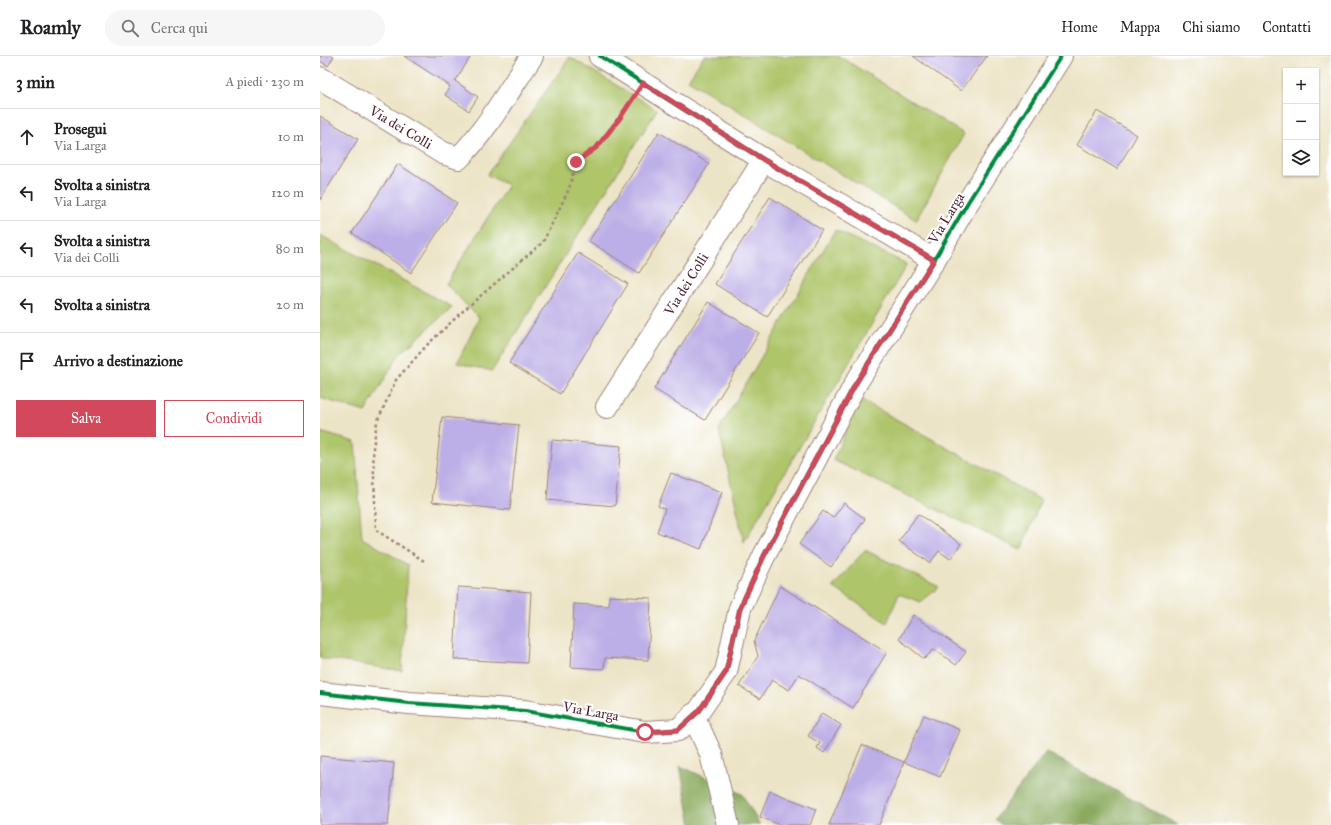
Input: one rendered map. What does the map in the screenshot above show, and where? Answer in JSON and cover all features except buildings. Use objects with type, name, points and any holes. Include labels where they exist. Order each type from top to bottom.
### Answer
[{"type":"street","name":"Via dei Colli","points":[[320,78],[443,153],[459,158],[484,128],[532,56]]},
{"type":"street","points":[[600,56],[764,160],[934,260]]},
{"type":"street","name":"Via Larga","points":[[320,693],[409,703],[525,711],[645,732],[678,730],[699,711],[726,672],[740,608],[764,556],[856,383],[934,260],[968,202],[1061,56]]},
{"type":"street","name":"Via dei Colli","points":[[607,407],[764,160]]},
{"type":"street","points":[[693,715],[711,754],[728,825]]},
{"type":"path","points":[[424,561],[376,530],[373,448],[377,422],[396,380],[426,346],[463,311],[543,242],[569,188],[576,162],[597,147],[620,118],[643,83]]},
{"type":"green space","points":[[704,56],[839,56],[964,134],[916,220],[688,80]]},
{"type":"green space","points":[[570,57],[657,110],[492,371],[457,363],[479,318],[446,284],[508,185],[487,175]]},
{"type":"green space","points":[[835,230],[907,264],[744,542],[719,430]]},
{"type":"green space","points":[[320,235],[452,307],[399,355],[365,412],[320,398]]},
{"type":"green space","points":[[860,399],[1041,500],[1021,550],[833,460]]},
{"type":"green space","points":[[320,432],[355,442],[362,538],[408,565],[402,671],[320,658]]},
{"type":"green space","points":[[865,550],[939,587],[921,602],[899,594],[887,623],[833,587]]},
{"type":"green space","points":[[1046,752],[1178,825],[1002,825],[995,819]]},
{"type":"green space","points":[[680,766],[742,794],[760,825],[691,825]]},
{"type":"cycle path","points":[[600,56],[764,160],[934,260]]},
{"type":"cycle path","points":[[320,693],[409,703],[525,711],[645,732],[678,730],[699,711],[726,672],[740,608],[764,556],[856,383],[934,260],[968,202],[1061,56]]},
{"type":"route","points":[[576,162],[597,147],[620,118],[643,83],[764,160],[934,260],[856,383],[764,556],[740,608],[726,672],[699,711],[678,730],[645,732]]}]
